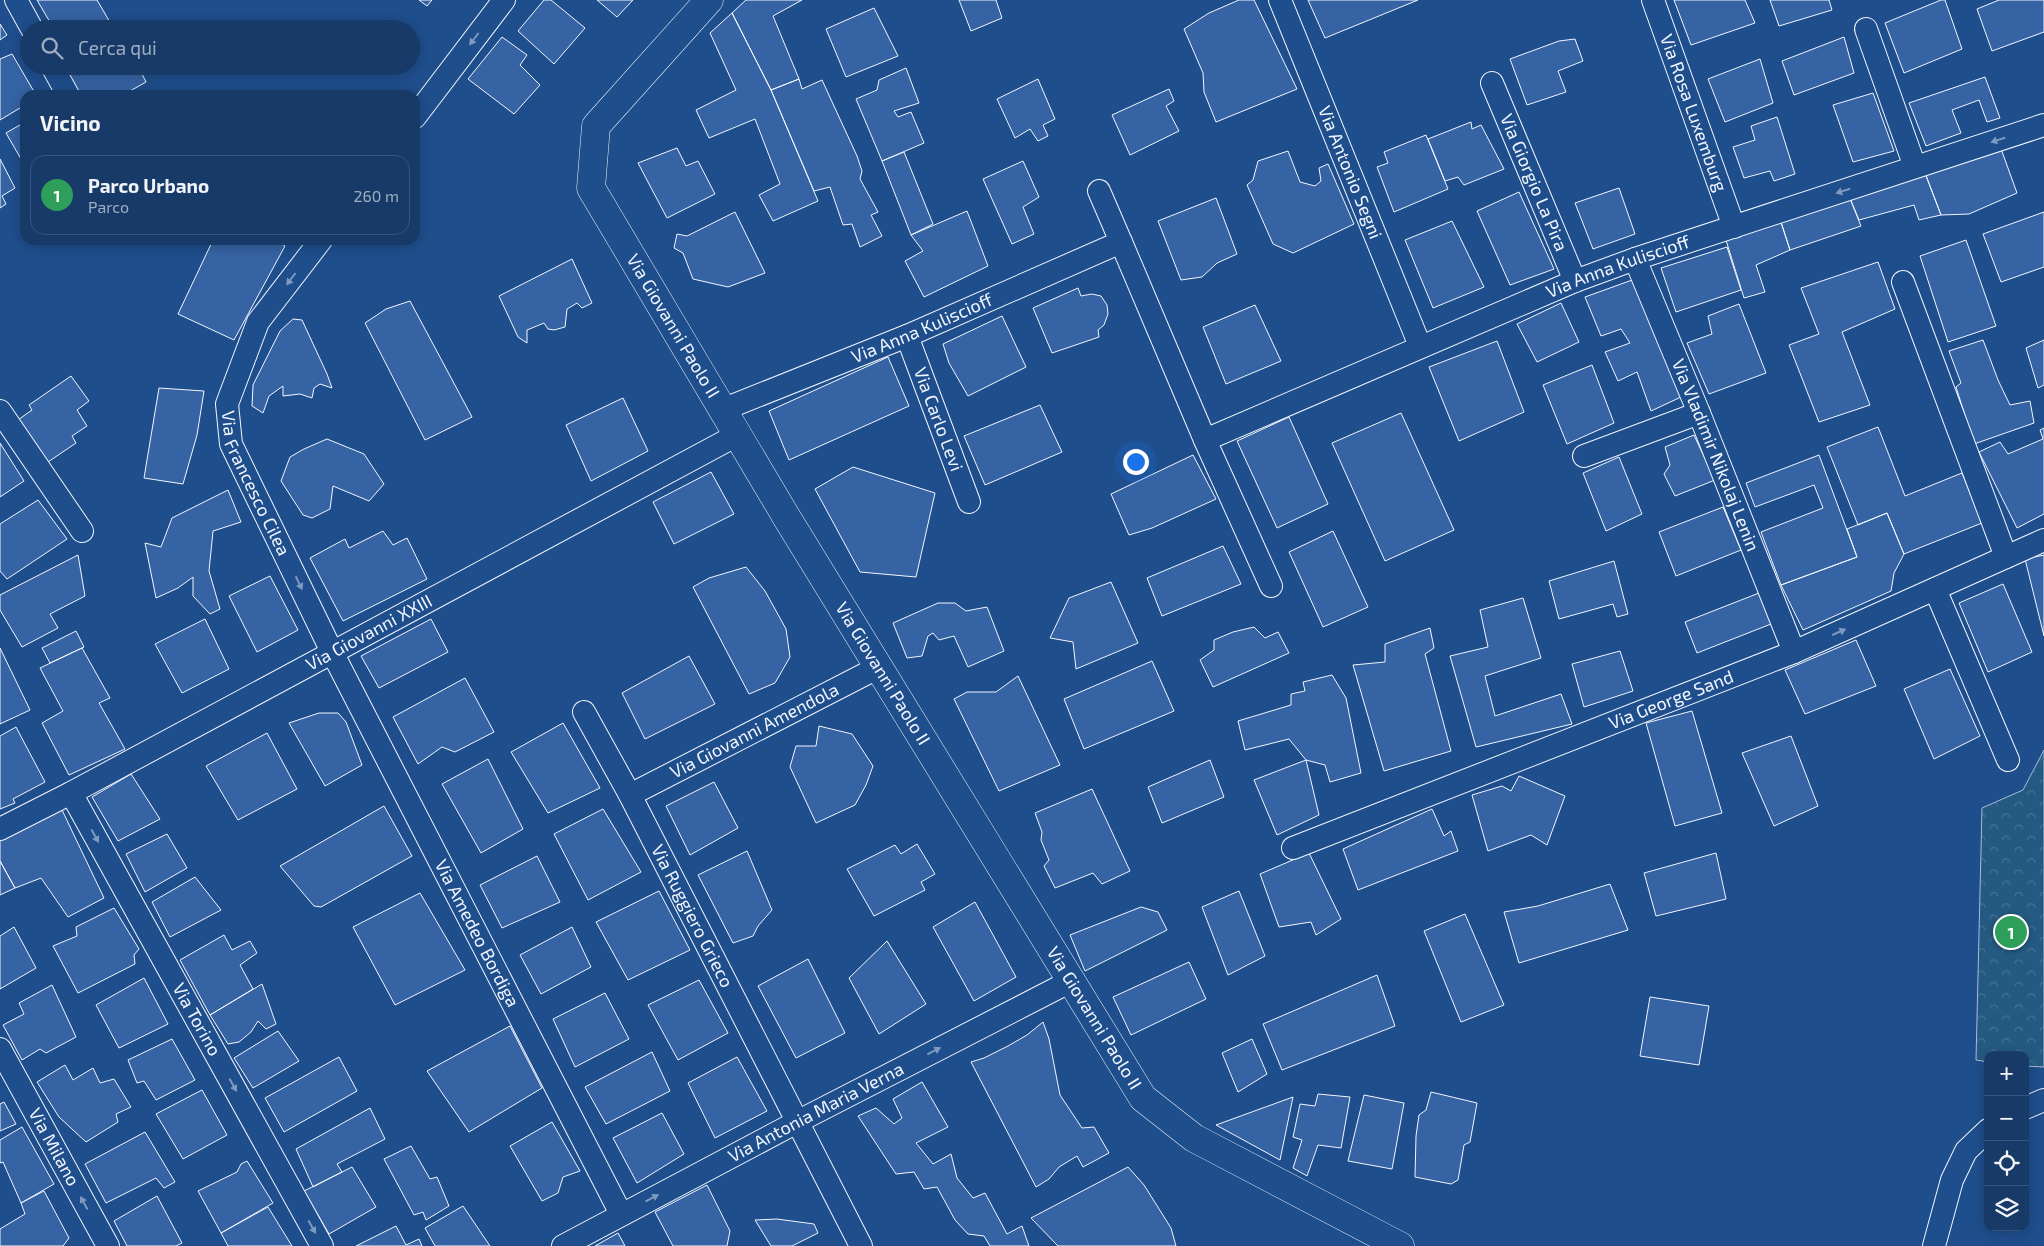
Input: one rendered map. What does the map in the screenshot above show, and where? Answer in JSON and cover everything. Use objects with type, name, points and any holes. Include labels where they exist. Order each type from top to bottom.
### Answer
[{"type":"street","points":[[16,0],[27,20]]},
{"type":"street","points":[[420,110],[504,0]]},
{"type":"street","name":"Via Giovanni Paolo II","points":[[708,0],[596,126],[591,188],[722,410],[1143,1098],[1194,1138],[1400,1246]]},
{"type":"street","name":"Via Antonio Segni","points":[[1280,0],[1420,346]]},
{"type":"street","name":"Via Rosa Luxemburg","points":[[1653,0],[1734,227]]},
{"type":"street","points":[[1866,29],[1915,168]]},
{"type":"street","points":[[57,75],[65,90]]},
{"type":"street","name":"Via Giorgio La Pira","points":[[1492,83],[1576,282]]},
{"type":"street","name":"Via Anna Kuliscioff","points":[[1205,440],[1420,346],[1635,259],[2044,125]]},
{"type":"street","points":[[1099,191],[1205,440],[1271,586]]},
{"type":"street","name":"Via Anna Kuliscioff","points":[[722,410],[907,336],[1121,242]]},
{"type":"street","name":"Via Francesco Cilea","points":[[317,245],[258,322],[227,404],[231,444],[332,652]]},
{"type":"street","name":"Via Vladimir Nikolaj Lenin","points":[[1635,259],[1699,413],[1794,652]]},
{"type":"street","points":[[1903,282],[2006,557]]},
{"type":"street","name":"Via Carlo Levi","points":[[907,336],[968,502]]},
{"type":"street","points":[[0,411],[82,532]]},
{"type":"street","points":[[1584,456],[1699,413]]},
{"type":"street","name":"Via Giovanni XXIII","points":[[0,829],[72,793],[738,435]]},
{"type":"street","name":"Via George Sand","points":[[1293,848],[1794,652],[2044,540]]},
{"type":"street","points":[[1936,589],[2008,760]]},
{"type":"street","name":"Via Amedeo Bordiga","points":[[332,652],[621,1214]]},
{"type":"street","name":"Via Giovanni Amendola","points":[[630,795],[878,667]]},
{"type":"street","name":"Via Ruggiero Grieco","points":[[584,712],[630,795],[861,1246]]},
{"type":"street","name":"Via Torino","points":[[72,793],[322,1246]]},
{"type":"street","name":"Via Antonia Maria Verna","points":[[563,1246],[1071,980]]},
{"type":"street","name":"Via Milano","points":[[0,1049],[108,1246]]},
{"type":"street","points":[[2029,1106],[2044,1100]]},
{"type":"street","points":[[1934,1246],[1952,1180],[1966,1151],[1984,1134]]},
{"type":"green space","points":[[2044,750],[2044,1067],[2029,1066],[2029,1051],[1984,1051],[1984,1061],[1976,1060],[1982,808],[2023,790]]},
{"type":"building","points":[[37,0],[97,0],[109,20],[49,20]]},
{"type":"building","points":[[419,0],[432,0],[427,6]]},
{"type":"building","points":[[544,0],[551,0],[585,28],[554,64],[518,31]]},
{"type":"building","points":[[597,0],[633,0],[617,17]]},
{"type":"building","points":[[746,0],[802,0],[773,16],[799,79],[771,90],[732,13]]},
{"type":"building","points":[[959,0],[996,0],[1002,18],[971,31]]},
{"type":"building","points":[[1239,0],[1254,0],[1297,89],[1216,122],[1204,92],[1203,73],[1184,29],[1209,13]]},
{"type":"building","points":[[1308,0],[1418,0],[1325,38]]},
{"type":"building","points":[[1674,0],[1745,0],[1755,23],[1691,45]]},
{"type":"building","points":[[1770,0],[1829,0],[1832,10],[1779,26]]},
{"type":"building","points":[[1945,0],[1962,49],[1904,73],[1885,23]]},
{"type":"building","points":[[1999,0],[2044,0],[2044,32],[1992,51],[1977,9]]},
{"type":"building","points":[[874,8],[898,56],[846,77],[826,29]]},
{"type":"building","points":[[732,13],[771,90],[818,201],[773,221],[759,195],[780,184],[755,119],[709,138],[696,110],[736,90],[710,33]]},
{"type":"building","points":[[0,24],[7,35],[0,40]]},
{"type":"building","points":[[502,37],[527,55],[520,65],[540,85],[514,114],[468,79]]},
{"type":"building","points":[[1844,37],[1854,73],[1794,95],[1782,61]]},
{"type":"building","points":[[1575,39],[1583,61],[1558,71],[1566,92],[1527,105],[1510,59],[1559,41]]},
{"type":"building","points":[[12,54],[20,68],[20,75],[24,75],[33,90],[20,90],[20,108],[0,120],[0,59]]},
{"type":"building","points":[[1760,59],[1773,103],[1725,122],[1708,79]]},
{"type":"building","points":[[906,68],[919,103],[894,111],[898,117],[911,112],[924,143],[882,161],[856,99],[877,90],[879,80]]},
{"type":"building","points":[[69,75],[142,75],[146,82],[132,90],[76,90]]},
{"type":"building","points":[[1985,77],[2000,118],[1987,122],[1979,100],[1952,110],[1961,133],[1926,146],[1909,103]]},
{"type":"building","points":[[799,79],[802,89],[822,80],[857,156],[862,171],[860,179],[878,212],[871,215],[882,236],[860,247],[852,224],[843,225],[830,187],[814,191],[771,90]]},
{"type":"building","points":[[1038,79],[1055,119],[1043,125],[1048,136],[1038,141],[1030,129],[1015,138],[997,99]]},
{"type":"building","points":[[1169,89],[1174,101],[1166,106],[1179,131],[1130,155],[1112,115]]},
{"type":"building","points":[[1873,93],[1894,151],[1853,162],[1833,105]]},
{"type":"building","points":[[1777,117],[1795,174],[1774,181],[1770,171],[1744,178],[1733,147],[1755,140],[1751,126]]},
{"type":"building","points":[[1471,122],[1472,129],[1481,125],[1504,169],[1464,185],[1458,177],[1445,181],[1428,139]]},
{"type":"building","points":[[20,125],[20,157],[6,133]]},
{"type":"building","points":[[1426,135],[1448,189],[1394,212],[1377,167],[1388,163],[1384,152]]},
{"type":"building","points":[[2000,146],[2017,193],[1969,214],[1941,215],[1925,173]]},
{"type":"building","points":[[677,148],[686,166],[698,161],[715,194],[667,218],[638,163]]},
{"type":"building","points":[[1288,151],[1300,182],[1315,186],[1321,181],[1319,168],[1328,164],[1354,224],[1293,253],[1273,244],[1247,185],[1253,180],[1258,161]]},
{"type":"building","points":[[904,152],[933,224],[911,235],[882,161]]},
{"type":"building","points":[[0,159],[15,188],[2,196],[6,204],[0,208]]},
{"type":"building","points":[[1023,161],[1039,197],[1023,207],[1034,234],[1012,244],[983,179]]},
{"type":"building","points":[[1925,173],[1941,215],[1919,220],[1914,205],[1859,220],[1849,196]]},
{"type":"building","points":[[1619,188],[1635,234],[1593,249],[1575,203]]},
{"type":"building","points":[[1519,192],[1554,269],[1510,285],[1477,211]]},
{"type":"building","points":[[1849,196],[1861,226],[1790,250],[1780,219]]},
{"type":"building","points":[[1216,198],[1237,254],[1217,263],[1202,277],[1181,280],[1158,221]]},
{"type":"building","points":[[967,211],[988,266],[924,297],[905,261],[923,251],[911,235]]},
{"type":"building","points":[[735,212],[765,273],[728,287],[693,279],[683,253],[674,248],[677,234],[687,236]]},
{"type":"building","points":[[2044,212],[2044,267],[2001,282],[1983,234]]},
{"type":"building","points":[[1780,219],[1790,250],[1756,265],[1765,292],[1744,298],[1725,237]]},
{"type":"building","points":[[1452,221],[1484,287],[1433,308],[1405,240]]},
{"type":"building","points":[[1966,240],[1996,326],[1948,342],[1920,256]]},
{"type":"building","points":[[211,245],[285,246],[234,340],[178,314]]},
{"type":"building","points":[[1727,247],[1741,290],[1676,312],[1661,268]]},
{"type":"building","points":[[572,259],[592,303],[582,308],[577,303],[567,309],[565,327],[554,330],[548,329],[544,323],[527,330],[527,343],[518,337],[499,296]]},
{"type":"building","points":[[1878,262],[1895,309],[1842,332],[1870,405],[1819,422],[1789,345],[1819,334],[1801,288]]},
{"type":"building","points":[[1635,279],[1681,397],[1651,411],[1637,372],[1618,381],[1605,352],[1630,343],[1621,329],[1601,336],[1585,297]]},
{"type":"building","points":[[1078,288],[1081,296],[1092,294],[1101,296],[1107,305],[1108,314],[1104,325],[1098,330],[1099,337],[1052,353],[1033,308]]},
{"type":"building","points":[[410,301],[472,417],[425,440],[365,323],[386,309]]},
{"type":"building","points":[[1561,303],[1579,342],[1537,362],[1517,324]]},
{"type":"building","points":[[1739,304],[1766,373],[1709,394],[1687,343],[1712,334],[1708,316]]},
{"type":"building","points":[[1255,305],[1281,361],[1226,384],[1203,327]]},
{"type":"building","points":[[1002,316],[1026,367],[968,396],[949,363],[943,344]]},
{"type":"building","points":[[293,319],[302,320],[332,388],[320,384],[314,388],[312,398],[300,394],[283,396],[283,386],[269,396],[263,413],[252,406],[253,385],[280,331]]},
{"type":"building","points":[[1983,340],[2010,405],[2030,401],[2034,423],[1974,444],[1956,387],[1961,383],[1949,351]]},
{"type":"building","points":[[2044,340],[2044,385],[2038,388],[2026,348]]},
{"type":"building","points":[[1497,341],[1524,412],[1459,441],[1429,367]]},
{"type":"building","points":[[888,357],[909,406],[789,460],[769,411]]},
{"type":"building","points":[[1592,365],[1614,423],[1567,444],[1543,385]]},
{"type":"building","points":[[71,376],[89,401],[77,410],[87,426],[72,436],[76,443],[45,464],[15,422],[32,410],[29,405]]},
{"type":"building","points":[[159,388],[204,391],[197,435],[183,484],[144,478]]},
{"type":"building","points":[[623,398],[648,451],[591,481],[566,425]]},
{"type":"building","points":[[1040,405],[1062,452],[985,485],[964,436]]},
{"type":"building","points":[[1401,413],[1454,530],[1385,561],[1332,443]]},
{"type":"building","points":[[1289,417],[1328,504],[1277,528],[1237,441]]},
{"type":"building","points":[[1878,427],[1905,496],[1962,473],[1982,523],[1904,554],[1887,513],[1858,525],[1827,447]]},
{"type":"building","points":[[2044,428],[2044,514],[2017,528],[1979,452],[2000,442],[2008,454],[2043,439],[2040,430]]},
{"type":"building","points":[[1694,435],[1715,480],[1675,496],[1664,474],[1670,465],[1665,447]]},
{"type":"building","points":[[327,439],[364,454],[384,484],[369,501],[333,486],[330,509],[312,518],[303,515],[281,481],[290,457]]},
{"type":"building","points":[[0,443],[24,481],[0,497]]},
{"type":"building","points":[[1193,455],[1216,499],[1152,528],[1129,535],[1111,494]]},
{"type":"building","points":[[1819,455],[1857,557],[1781,585],[1761,532],[1823,508],[1814,485],[1755,507],[1746,483]]},
{"type":"building","points":[[1619,457],[1642,514],[1606,531],[1583,473]]},
{"type":"building","points":[[853,467],[935,493],[916,577],[860,572],[815,489]]},
{"type":"building","points":[[711,472],[734,514],[674,544],[653,502]]},
{"type":"building","points":[[228,490],[241,522],[213,531],[209,571],[220,609],[210,614],[193,596],[193,577],[178,588],[156,598],[145,543],[161,547],[172,518]]},
{"type":"building","points":[[38,500],[67,539],[7,579],[0,571],[0,524]]},
{"type":"building","points":[[1723,507],[1741,550],[1676,576],[1659,532]]},
{"type":"building","points":[[1887,513],[1904,554],[1894,573],[1891,591],[1803,630],[1781,585],[1857,557],[1847,529]]},
{"type":"building","points":[[383,531],[393,545],[407,538],[427,579],[343,621],[310,558],[345,539],[349,548]]},
{"type":"building","points":[[1333,531],[1368,607],[1323,627],[1289,552]]},
{"type":"building","points":[[1223,546],[1241,584],[1162,616],[1147,578]]},
{"type":"building","points":[[78,555],[85,596],[50,614],[58,628],[22,647],[0,610],[0,595]]},
{"type":"building","points":[[2044,555],[2044,636],[2025,559]]},
{"type":"building","points":[[1614,561],[1628,614],[1617,617],[1613,604],[1559,619],[1549,581]]},
{"type":"building","points":[[746,567],[765,591],[786,629],[790,657],[775,683],[749,694],[693,587],[709,578]]},
{"type":"building","points":[[270,576],[298,630],[257,652],[229,596]]},
{"type":"building","points":[[1111,582],[1138,643],[1076,669],[1073,642],[1050,638],[1069,598]]},
{"type":"building","points":[[2003,584],[2032,652],[1988,672],[1959,603]]},
{"type":"building","points":[[1759,593],[1771,624],[1697,653],[1685,622]]},
{"type":"building","points":[[1523,598],[1541,658],[1485,676],[1495,716],[1561,694],[1572,724],[1476,747],[1450,656],[1488,647],[1480,610]]},
{"type":"building","points":[[938,603],[955,603],[966,611],[987,607],[1004,651],[968,667],[954,636],[939,640],[933,633],[928,636],[922,656],[907,658],[893,623]]},
{"type":"building","points":[[205,619],[229,669],[182,693],[155,644]]},
{"type":"building","points":[[431,619],[448,652],[379,688],[361,656]]},
{"type":"building","points":[[1254,627],[1265,638],[1278,632],[1289,653],[1213,687],[1200,660],[1214,650],[1214,640],[1233,632]]},
{"type":"building","points":[[1430,628],[1434,648],[1425,654],[1451,751],[1384,771],[1353,665],[1385,662],[1385,644]]},
{"type":"building","points":[[76,631],[84,647],[50,663],[42,648]]},
{"type":"building","points":[[1856,640],[1876,686],[1805,714],[1785,670]]},
{"type":"building","points":[[0,648],[30,710],[0,724]]},
{"type":"building","points":[[82,648],[110,698],[99,703],[125,749],[69,775],[42,723],[63,711],[40,668]]},
{"type":"building","points":[[1620,651],[1633,691],[1584,707],[1572,664]]},
{"type":"building","points":[[689,656],[715,704],[645,739],[622,693]]},
{"type":"building","points":[[1152,661],[1174,711],[1084,749],[1064,699]]},
{"type":"building","points":[[1950,669],[1980,736],[1934,759],[1904,689]]},
{"type":"building","points":[[1332,675],[1346,698],[1361,773],[1330,782],[1325,765],[1306,760],[1289,739],[1245,750],[1238,721],[1291,705],[1291,694],[1305,691],[1303,682]]},
{"type":"building","points":[[1018,676],[1060,765],[999,791],[954,699],[967,692],[996,692]]},
{"type":"building","points":[[465,678],[494,732],[455,752],[442,747],[418,764],[393,717]]},
{"type":"building","points":[[1692,711],[1722,813],[1675,826],[1646,723]]},
{"type":"building","points":[[319,713],[338,713],[346,722],[362,765],[325,786],[289,723]]},
{"type":"building","points":[[563,723],[600,788],[548,813],[511,752]]},
{"type":"building","points":[[819,726],[852,734],[873,766],[866,785],[855,805],[816,823],[790,767],[796,746],[816,746]]},
{"type":"building","points":[[16,727],[45,782],[13,799],[15,803],[0,809],[0,736]]},
{"type":"building","points":[[267,733],[297,789],[238,820],[206,766]]},
{"type":"building","points":[[1791,736],[1818,806],[1774,826],[1742,753]]},
{"type":"building","points":[[488,759],[523,829],[481,853],[442,784]]},
{"type":"building","points":[[1210,760],[1224,797],[1162,823],[1148,787]]},
{"type":"building","points":[[1306,760],[1319,815],[1277,835],[1254,780]]},
{"type":"building","points":[[131,774],[160,819],[118,841],[92,797]]},
{"type":"building","points":[[1519,776],[1565,796],[1547,845],[1531,835],[1488,851],[1472,795],[1502,786],[1511,791]]},
{"type":"building","points":[[714,782],[738,828],[690,855],[666,806]]},
{"type":"building","points":[[1092,789],[1130,871],[1102,884],[1093,873],[1055,888],[1044,866],[1049,860],[1041,840],[1042,832],[1035,813]]},
{"type":"building","points":[[384,806],[412,856],[321,907],[314,906],[280,866]]},
{"type":"building","points":[[603,809],[641,872],[588,900],[554,834]]},
{"type":"building","points":[[1432,809],[1444,836],[1451,831],[1458,851],[1358,890],[1343,849]]},
{"type":"building","points":[[62,810],[104,898],[68,917],[41,878],[15,888],[0,861],[0,840]]},
{"type":"building","points":[[167,834],[187,868],[145,892],[126,854]]},
{"type":"building","points":[[917,844],[935,874],[921,882],[925,890],[874,916],[847,869],[895,845],[901,854]]},
{"type":"building","points":[[747,851],[772,910],[758,926],[753,936],[733,943],[698,875]]},
{"type":"building","points":[[1309,853],[1341,919],[1316,935],[1311,922],[1279,927],[1260,874]]},
{"type":"building","points":[[1716,853],[1726,899],[1656,916],[1644,873]]},
{"type":"building","points":[[537,856],[560,902],[502,928],[480,885]]},
{"type":"building","points":[[0,861],[15,888],[0,895]]},
{"type":"building","points":[[195,877],[221,910],[170,937],[152,902]]},
{"type":"building","points":[[1610,884],[1628,930],[1519,963],[1504,912],[1538,906]]},
{"type":"building","points":[[659,891],[690,950],[628,980],[596,922]]},
{"type":"building","points":[[1239,891],[1265,956],[1228,975],[1202,907]]},
{"type":"building","points":[[420,893],[465,970],[395,1005],[353,927]]},
{"type":"building","points":[[975,902],[1016,977],[974,1001],[933,927]]},
{"type":"building","points":[[1141,907],[1158,912],[1167,930],[1085,971],[1070,935]]},
{"type":"building","points":[[114,908],[139,949],[134,955],[135,964],[78,993],[53,946],[77,936],[76,927]]},
{"type":"building","points":[[1465,914],[1504,1005],[1461,1022],[1424,931]]},
{"type":"building","points":[[14,927],[36,968],[0,989],[0,936]]},
{"type":"building","points":[[572,927],[591,967],[541,994],[520,955]]},
{"type":"building","points":[[224,935],[232,950],[250,941],[257,953],[240,965],[253,989],[210,1015],[180,960]]},
{"type":"building","points":[[887,941],[926,1004],[879,1034],[849,978]]},
{"type":"building","points":[[808,959],[845,1033],[796,1058],[758,986]]},
{"type":"building","points":[[1189,962],[1206,999],[1131,1035],[1113,997]]},
{"type":"building","points":[[1377,975],[1395,1026],[1282,1070],[1263,1024]]},
{"type":"building","points":[[144,978],[168,1024],[119,1048],[96,1005]]},
{"type":"building","points":[[699,980],[728,1033],[678,1060],[648,1005]]},
{"type":"building","points":[[262,984],[276,1024],[266,1029],[258,1021],[251,1032],[239,1042],[228,1044],[210,1015]]},
{"type":"building","points":[[52,985],[76,1037],[46,1053],[40,1049],[22,1060],[3,1025],[24,1014],[19,1003]]},
{"type":"building","points":[[605,993],[629,1039],[575,1067],[553,1019]]},
{"type":"building","points":[[1650,997],[1709,1006],[1699,1065],[1640,1056]]},
{"type":"building","points":[[1043,1022],[1049,1039],[1060,1095],[1082,1128],[1094,1127],[1109,1153],[1083,1167],[1077,1156],[1059,1167],[1049,1179],[1036,1187],[971,1062],[1008,1046],[1027,1035]]},
{"type":"building","points":[[510,1026],[542,1088],[469,1132],[427,1071]]},
{"type":"building","points":[[278,1031],[299,1061],[253,1088],[234,1058]]},
{"type":"building","points":[[172,1039],[195,1080],[156,1100],[144,1081],[137,1083],[128,1060]]},
{"type":"building","points":[[1252,1039],[1267,1074],[1238,1092],[1222,1053]]},
{"type":"building","points":[[652,1052],[670,1091],[606,1124],[585,1087]]},
{"type":"building","points":[[339,1057],[357,1091],[284,1132],[265,1098]]},
{"type":"building","points":[[737,1057],[767,1111],[715,1138],[688,1083]]},
{"type":"building","points":[[65,1065],[73,1080],[93,1068],[100,1083],[114,1079],[131,1107],[116,1114],[118,1122],[86,1142],[59,1117],[37,1082]]},
{"type":"building","points":[[922,1082],[948,1127],[916,1143],[933,1164],[951,1154],[957,1178],[973,1198],[985,1193],[1007,1234],[1022,1226],[1029,1246],[990,1246],[984,1236],[968,1234],[955,1220],[937,1187],[924,1189],[914,1172],[896,1174],[858,1116],[876,1108],[894,1124],[902,1118],[893,1099]]},
{"type":"building","points":[[202,1090],[227,1135],[183,1159],[156,1114]]},
{"type":"building","points":[[1431,1092],[1477,1103],[1470,1142],[1464,1145],[1458,1180],[1451,1184],[1415,1177],[1416,1136],[1419,1115],[1426,1110]]},
{"type":"building","points":[[1318,1094],[1350,1097],[1341,1148],[1318,1145],[1307,1176],[1293,1168],[1302,1140],[1293,1137],[1300,1104],[1315,1106]]},
{"type":"building","points":[[1364,1095],[1404,1103],[1392,1169],[1348,1161]]},
{"type":"building","points":[[1293,1097],[1280,1160],[1216,1125]]},
{"type":"building","points":[[4,1102],[16,1124],[0,1131],[0,1104]]},
{"type":"building","points":[[370,1108],[385,1139],[337,1164],[342,1172],[313,1187],[296,1149]]},
{"type":"building","points":[[662,1113],[684,1154],[637,1183],[613,1138]]},
{"type":"building","points":[[552,1122],[580,1171],[563,1177],[558,1193],[542,1201],[510,1146]]},
{"type":"building","points":[[22,1127],[54,1184],[21,1203],[3,1162],[0,1163],[0,1140]]},
{"type":"building","points":[[145,1132],[175,1182],[164,1188],[156,1178],[106,1203],[85,1164]]},
{"type":"building","points":[[411,1146],[430,1179],[437,1177],[449,1206],[426,1220],[423,1212],[414,1215],[384,1159]]},
{"type":"building","points":[[247,1161],[273,1203],[221,1233],[198,1191],[237,1172],[241,1164]]},
{"type":"building","points":[[352,1167],[376,1207],[329,1234],[304,1191]]},
{"type":"building","points":[[1128,1167],[1144,1185],[1171,1228],[1176,1246],[1058,1246],[1031,1218]]},
{"type":"building","points":[[707,1185],[730,1231],[727,1246],[673,1246],[655,1212]]},
{"type":"building","points":[[44,1191],[69,1238],[63,1246],[0,1246],[0,1229],[25,1214],[21,1203]]},
{"type":"building","points":[[157,1196],[182,1243],[176,1246],[127,1246],[114,1221]]},
{"type":"building","points":[[463,1206],[490,1246],[435,1246],[425,1228]]},
{"type":"building","points":[[268,1207],[292,1246],[228,1246],[221,1233]]},
{"type":"building","points":[[777,1219],[814,1224],[818,1233],[792,1246],[771,1246],[755,1220]]},
{"type":"building","points":[[396,1226],[406,1245],[419,1239],[422,1246],[356,1246]]},
{"type":"building","points":[[618,1233],[625,1246],[595,1246]]},
{"type":"place","name":"Parco Urbano","points":[[2011,932]]}]
